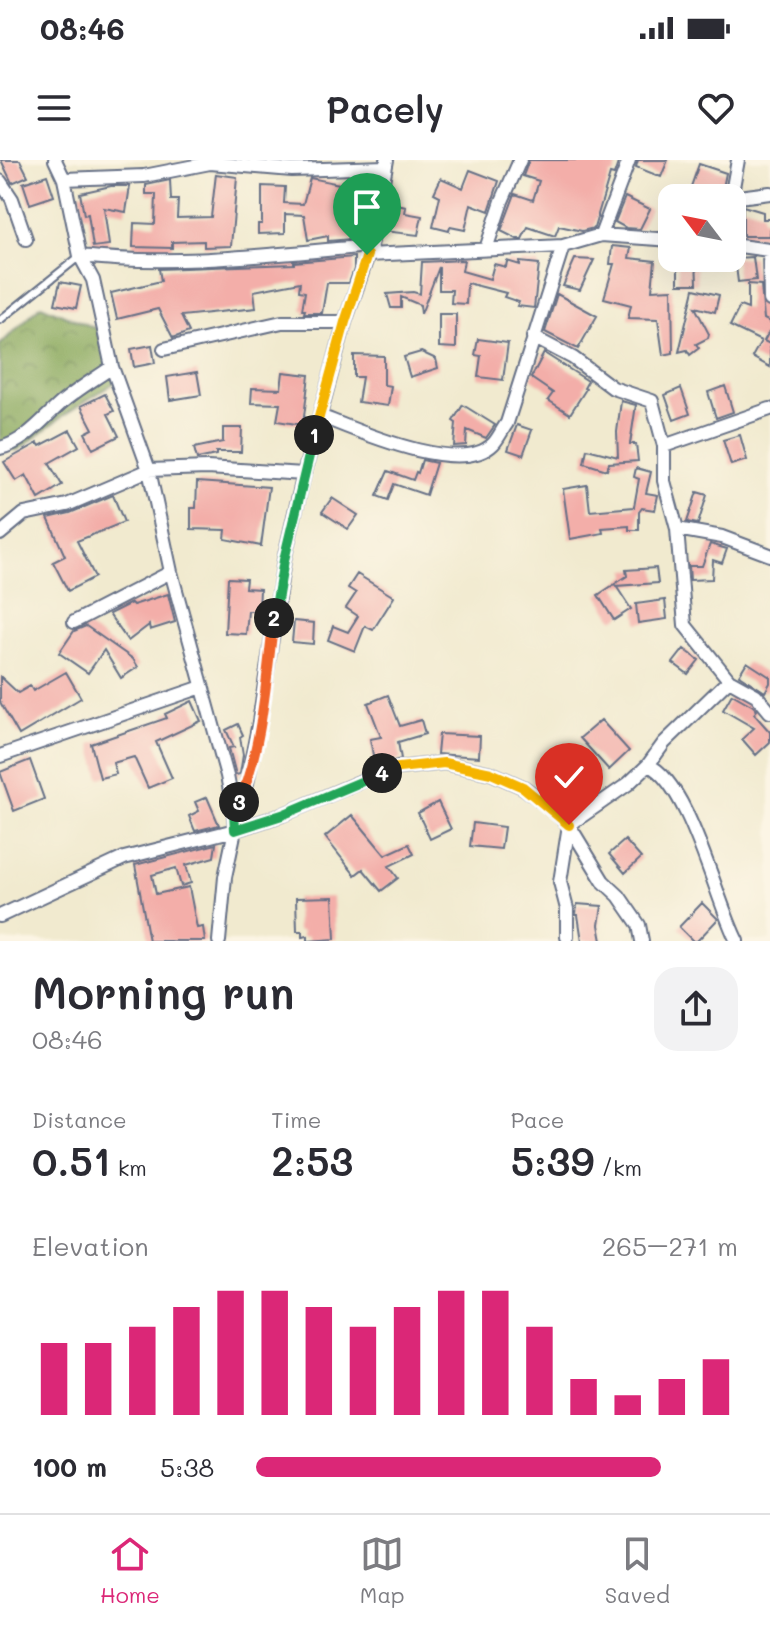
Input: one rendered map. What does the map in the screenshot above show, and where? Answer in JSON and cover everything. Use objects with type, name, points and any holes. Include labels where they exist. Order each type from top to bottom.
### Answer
[{"type":"street","points":[[55,160],[64,179],[80,256],[93,280],[112,367],[149,470],[171,572],[234,811],[235,830],[225,877],[219,941]]},
{"type":"street","points":[[486,249],[520,160]]},
{"type":"street","points":[[601,235],[629,160]]},
{"type":"street","points":[[738,160],[731,198],[770,193]]},
{"type":"street","points":[[64,179],[144,176],[210,162],[292,170],[386,164],[369,251],[345,322],[304,474],[284,560],[247,783],[234,811]]},
{"type":"street","points":[[0,181],[12,199],[26,239]]},
{"type":"street","points":[[80,256],[124,261],[176,261],[369,251],[563,246],[601,235],[658,239]]},
{"type":"street","points":[[320,416],[385,440],[448,456],[480,451],[492,445],[507,423],[563,246]]},
{"type":"street","points":[[746,247],[769,250],[770,300]]},
{"type":"street","points":[[164,349],[282,322],[345,322]]},
{"type":"street","points":[[533,337],[573,358],[613,388],[652,401],[664,446],[664,481],[677,529],[685,625],[729,680],[756,695],[770,712]]},
{"type":"street","points":[[0,448],[12,445],[28,434],[63,402],[112,367]]},
{"type":"street","points":[[664,446],[770,409]]},
{"type":"street","points":[[0,534],[24,514],[67,505],[149,470],[207,468],[304,474]]},
{"type":"street","points":[[677,529],[722,537],[770,555]]},
{"type":"street","points":[[74,622],[171,572]]},
{"type":"street","points":[[567,937],[567,909],[560,882],[569,825],[628,784],[648,765],[664,743],[729,680]]},
{"type":"street","points":[[0,756],[202,687]]},
{"type":"street","points":[[0,916],[124,858],[282,815],[390,769],[444,763],[491,773],[523,787],[569,825],[603,881],[619,896],[639,925],[642,941]]},
{"type":"street","points":[[648,765],[667,782],[691,822],[712,873],[725,919],[737,941]]},
{"type":"lane","points":[[0,320],[80,256]]},
{"type":"green space","points":[[41,305],[97,329],[114,383],[18,450],[0,450],[0,345]]},
{"type":"building","points":[[1,160],[20,160],[28,176],[12,183]]},
{"type":"building","points":[[529,160],[619,160],[614,175],[610,174],[594,228],[582,231],[559,226],[555,236],[528,227],[522,239],[501,231],[515,194],[533,200],[539,181],[523,176]]},
{"type":"building","points":[[638,160],[668,160],[661,177],[636,167]]},
{"type":"building","points":[[699,164],[726,173],[724,184],[692,184]]},
{"type":"building","points":[[470,170],[499,181],[489,211],[471,204],[465,230],[450,227],[449,231],[433,227],[440,196],[434,193],[441,178],[463,188]]},
{"type":"building","points":[[216,174],[237,177],[231,246],[204,247],[204,241],[172,242],[172,248],[133,247],[134,223],[155,224],[156,194],[146,194],[146,185],[170,180],[171,200],[178,200],[177,218],[211,217]]},
{"type":"building","points":[[47,175],[54,196],[30,204],[23,183]]},
{"type":"building","points":[[310,178],[369,190],[362,223],[366,223],[363,238],[328,241],[328,236],[308,240],[304,215],[285,214],[285,233],[258,234],[258,224],[262,224],[262,186],[285,187],[284,203],[303,204]]},
{"type":"building","points":[[111,186],[130,186],[126,212],[104,208],[109,245],[93,247],[88,214],[84,215],[80,193]]},
{"type":"building","points":[[625,197],[650,209],[640,229],[626,228],[615,222]]},
{"type":"building","points":[[389,203],[406,207],[405,213],[422,216],[418,235],[383,231]]},
{"type":"building","points":[[746,207],[763,212],[763,219],[770,219],[770,236],[746,236]]},
{"type":"building","points":[[612,246],[631,248],[629,258],[655,261],[652,290],[672,289],[673,353],[663,355],[658,319],[628,318],[631,305],[604,298],[614,264],[610,264]]},
{"type":"building","points":[[354,257],[349,283],[327,283],[322,313],[304,313],[305,292],[299,291],[300,282],[254,291],[256,308],[181,316],[189,332],[173,338],[158,309],[117,319],[111,293],[161,281],[159,269],[294,264]]},
{"type":"building","points":[[746,257],[753,257],[756,280],[738,282],[737,272],[746,272]]},
{"type":"building","points":[[575,259],[594,260],[580,290],[563,286]]},
{"type":"building","points":[[464,260],[462,271],[490,279],[494,264],[506,267],[507,261],[520,265],[520,262],[539,264],[534,308],[517,306],[519,302],[504,297],[506,293],[467,283],[466,304],[451,303],[452,290],[439,290],[439,267],[421,314],[420,305],[401,297],[401,308],[391,308],[387,294],[420,294],[422,262]]},
{"type":"building","points":[[678,272],[697,272],[697,284],[678,284]]},
{"type":"building","points":[[60,282],[81,286],[76,308],[55,304]]},
{"type":"building","points":[[748,284],[761,285],[764,319],[770,322],[770,330],[764,341],[770,344],[770,367],[752,357],[761,341],[730,326],[740,306],[748,309]]},
{"type":"building","points":[[694,289],[719,295],[715,312],[695,307],[709,334],[708,338],[696,344],[699,348],[690,355],[687,350],[679,352]]},
{"type":"building","points":[[557,294],[597,316],[578,349],[545,332]]},
{"type":"building","points":[[439,314],[456,314],[456,348],[439,347]]},
{"type":"building","points":[[478,339],[508,343],[503,380],[478,377],[481,356],[475,355]]},
{"type":"building","points":[[152,345],[155,363],[134,367],[131,349]]},
{"type":"building","points":[[421,352],[436,359],[438,368],[410,377],[404,357]]},
{"type":"building","points":[[544,353],[588,381],[570,414],[548,400],[553,393],[531,378]]},
{"type":"building","points":[[354,355],[384,356],[384,385],[391,386],[388,406],[358,402],[362,377],[354,377]]},
{"type":"building","points":[[197,372],[201,395],[170,400],[167,377]]},
{"type":"building","points":[[283,372],[309,375],[303,425],[277,421],[280,404],[251,403],[252,388],[281,389]]},
{"type":"building","points":[[725,386],[733,412],[716,418],[708,392]]},
{"type":"building","points":[[681,388],[690,414],[674,420],[665,395]]},
{"type":"building","points":[[105,394],[114,411],[108,414],[119,436],[93,449],[85,433],[93,429],[81,406]]},
{"type":"building","points":[[621,401],[636,405],[630,444],[636,444],[638,461],[609,463],[607,470],[584,463],[587,449],[618,457]]},
{"type":"building","points":[[463,405],[495,425],[486,438],[467,430],[466,445],[454,446],[456,423],[453,421]]},
{"type":"building","points":[[517,425],[532,430],[523,455],[508,450]]},
{"type":"building","points":[[223,428],[242,428],[241,452],[216,452],[216,455],[197,459],[194,448],[223,442]]},
{"type":"building","points":[[70,430],[79,446],[49,463],[62,485],[39,499],[26,475],[16,481],[4,462]]},
{"type":"building","points":[[740,435],[747,460],[731,465],[723,440]]},
{"type":"building","points":[[422,460],[436,463],[426,495],[394,484],[388,500],[377,496],[388,471],[413,480]]},
{"type":"building","points":[[636,468],[651,472],[646,493],[658,495],[655,510],[642,508],[639,512],[639,530],[629,530],[629,526],[602,528],[603,533],[570,539],[563,489],[587,485],[590,511],[634,507],[639,479],[634,477]]},
{"type":"building","points":[[197,482],[269,487],[261,546],[225,539],[226,530],[191,529],[191,508],[196,508]]},
{"type":"building","points":[[697,492],[707,495],[698,524],[687,522]]},
{"type":"building","points":[[113,495],[124,522],[77,541],[95,577],[68,591],[53,562],[65,556],[48,518],[70,513]]},
{"type":"building","points":[[332,498],[358,515],[348,529],[322,512]]},
{"type":"building","points":[[710,544],[727,549],[722,563],[713,560],[712,579],[690,580],[689,566],[702,566]]},
{"type":"building","points":[[656,568],[658,583],[616,586],[631,609],[614,620],[598,595],[627,576],[626,570]]},
{"type":"building","points":[[357,574],[394,597],[373,630],[365,626],[355,651],[328,640],[333,626],[348,632],[358,616],[346,608],[356,593],[348,588]]},
{"type":"building","points":[[228,578],[246,579],[245,588],[260,589],[259,611],[248,611],[246,634],[225,633]]},
{"type":"building","points":[[168,594],[175,622],[150,630],[149,625],[128,641],[109,614],[131,603],[133,605]]},
{"type":"building","points":[[665,600],[667,619],[638,623],[636,604]]},
{"type":"building","points":[[294,621],[314,623],[313,644],[292,642]]},
{"type":"building","points":[[86,626],[133,659],[138,667],[121,678],[104,650],[88,673],[59,653],[74,631]]},
{"type":"building","points":[[684,649],[699,660],[688,674],[673,663]]},
{"type":"building","points":[[747,662],[770,677],[765,692],[739,675]]},
{"type":"building","points":[[66,672],[81,698],[19,735],[0,702],[0,676],[18,693],[30,686],[33,691]]},
{"type":"building","points":[[732,694],[757,710],[754,714],[770,732],[770,742],[756,755],[742,739],[754,728],[723,710]]},
{"type":"building","points":[[388,695],[400,726],[421,720],[425,734],[398,742],[401,759],[375,766],[370,739],[381,737],[368,703]]},
{"type":"building","points":[[192,701],[201,721],[156,742],[172,778],[148,788],[134,757],[113,763],[116,774],[100,778],[91,744],[167,718],[165,714]]},
{"type":"building","points":[[601,720],[629,751],[609,770],[580,738]]},
{"type":"building","points":[[238,724],[243,735],[240,737],[243,755],[240,774],[236,775],[229,748],[234,747],[226,730]]},
{"type":"building","points":[[439,734],[480,736],[479,757],[437,754]]},
{"type":"building","points":[[30,760],[44,799],[14,811],[0,772]]},
{"type":"building","points":[[567,775],[585,796],[567,811],[548,791]]},
{"type":"building","points":[[207,797],[219,825],[195,831],[189,816],[199,811],[195,802]]},
{"type":"building","points":[[438,802],[451,829],[430,839],[418,813]]},
{"type":"building","points":[[352,815],[385,855],[409,844],[414,854],[389,866],[398,878],[381,891],[363,869],[355,875],[325,837]]},
{"type":"building","points":[[473,823],[504,827],[501,849],[470,846]]},
{"type":"building","points":[[625,840],[641,858],[625,873],[609,854]]},
{"type":"building","points":[[216,844],[214,857],[186,865],[191,883],[181,886],[176,868],[152,875],[156,894],[189,887],[197,928],[203,927],[205,941],[149,941],[135,865]]},
{"type":"building","points":[[333,897],[335,939],[308,941],[308,936],[302,937],[302,931],[297,931],[296,898]]},
{"type":"building","points":[[702,903],[718,919],[697,941],[693,941],[679,927]]},
{"type":"building","points":[[577,904],[602,906],[599,925],[602,941],[582,941],[576,915]]},
{"type":"route","points":[[367,255],[306,463],[284,560],[247,783],[234,811],[235,830],[282,815],[390,769],[444,763],[491,773],[523,787],[569,825]]}]
